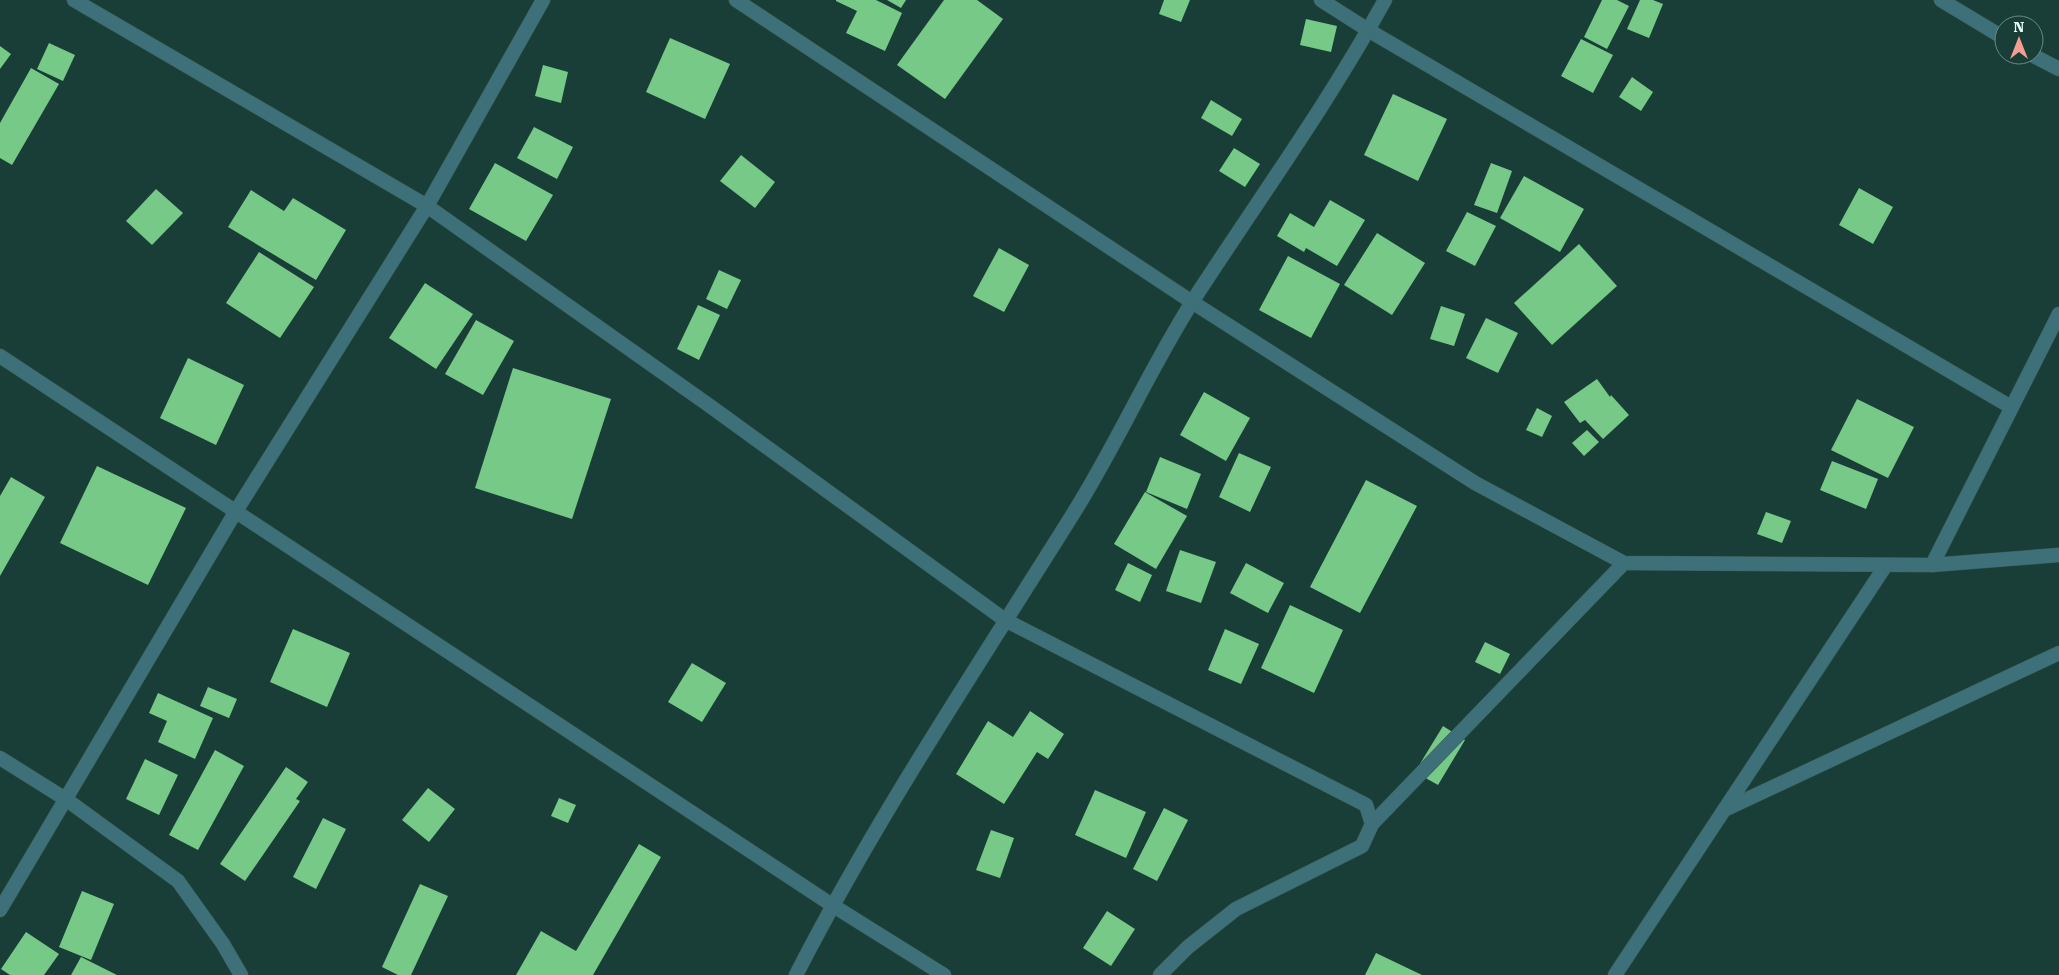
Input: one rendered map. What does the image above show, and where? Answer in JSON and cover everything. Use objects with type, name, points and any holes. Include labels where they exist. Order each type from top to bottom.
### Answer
[{"type":"street","points":[[74,0],[427,206],[710,406],[1005,620],[1366,805],[1372,824]]},
{"type":"street","points":[[0,910],[236,511],[427,206],[543,0]]},
{"type":"street","points":[[736,0],[1192,302],[1476,483],[1624,563],[1932,565],[2059,555]]},
{"type":"street","points":[[1321,0],[1368,30],[2011,407]]},
{"type":"street","points":[[796,975],[832,905],[1005,620],[1075,511],[1192,302],[1318,113],[1385,0]]},
{"type":"street","points":[[1941,0],[1994,32]]},
{"type":"street","points":[[2044,61],[2059,69]]},
{"type":"street","points":[[1932,565],[2059,314]]},
{"type":"street","points":[[0,356],[832,905],[944,975]]},
{"type":"street","points":[[1160,975],[1188,947],[1236,909],[1362,846],[1372,824],[1624,563]]},
{"type":"street","points":[[1615,975],[1886,564]]},
{"type":"street","points":[[1723,811],[2059,653]]},
{"type":"street","points":[[0,758],[66,800],[178,881],[223,944],[241,975]]},
{"type":"building","points":[[836,0],[876,0],[902,13],[885,51],[846,33],[857,11]]},
{"type":"building","points":[[887,0],[906,0],[901,8]]},
{"type":"building","points":[[944,0],[977,0],[1003,19],[945,99],[897,65]]},
{"type":"building","points":[[1164,0],[1190,0],[1181,22],[1159,14]]},
{"type":"building","points":[[1602,0],[1617,0],[1629,6],[1607,49],[1584,37]]},
{"type":"building","points":[[1640,0],[1653,0],[1663,4],[1649,38],[1627,29]]},
{"type":"building","points":[[1306,19],[1337,26],[1331,52],[1300,45]]},
{"type":"building","points":[[670,38],[730,64],[705,119],[646,92]]},
{"type":"building","points":[[1581,39],[1613,55],[1593,93],[1561,76]]},
{"type":"building","points":[[49,43],[75,55],[63,81],[37,69]]},
{"type":"building","points":[[0,46],[11,54],[0,69]]},
{"type":"building","points":[[543,65],[568,72],[561,103],[535,96]]},
{"type":"building","points":[[31,68],[59,84],[12,165],[0,158],[0,123]]},
{"type":"building","points":[[1632,77],[1653,92],[1641,111],[1619,97]]},
{"type":"building","points":[[1393,94],[1447,119],[1418,181],[1364,155]]},
{"type":"building","points":[[1211,100],[1242,119],[1232,136],[1201,118]]},
{"type":"building","points":[[534,127],[573,147],[557,179],[517,158]]},
{"type":"building","points":[[1234,148],[1260,164],[1245,187],[1219,171]]},
{"type":"building","points":[[741,155],[775,182],[755,208],[720,181]]},
{"type":"building","points":[[495,163],[553,195],[526,241],[469,209]]},
{"type":"building","points":[[1491,163],[1512,171],[1497,213],[1474,205]]},
{"type":"building","points":[[1524,176],[1584,209],[1560,252],[1500,218]]},
{"type":"building","points":[[1859,188],[1893,207],[1873,244],[1839,225]]},
{"type":"building","points":[[156,189],[183,213],[152,245],[126,221]]},
{"type":"building","points":[[251,190],[284,211],[293,198],[346,230],[316,280],[228,227]]},
{"type":"building","points":[[1330,200],[1365,220],[1337,266],[1306,248],[1304,252],[1277,236],[1290,213],[1314,227]]},
{"type":"building","points":[[1467,212],[1496,226],[1475,266],[1446,251]]},
{"type":"building","points":[[1377,233],[1425,263],[1392,315],[1344,285]]},
{"type":"building","points":[[1579,244],[1617,286],[1552,345],[1514,303]]},
{"type":"building","points":[[999,248],[1029,265],[1004,312],[973,296]]},
{"type":"building","points":[[259,252],[314,287],[280,338],[226,303]]},
{"type":"building","points":[[1288,256],[1340,284],[1311,338],[1259,310]]},
{"type":"building","points":[[719,270],[741,280],[727,309],[706,299]]},
{"type":"building","points":[[425,283],[473,314],[436,369],[389,338]]},
{"type":"building","points":[[698,305],[720,315],[699,360],[677,349]]},
{"type":"building","points":[[1441,306],[1465,314],[1454,346],[1430,339]]},
{"type":"building","points":[[1486,318],[1518,333],[1498,373],[1466,358]]},
{"type":"building","points":[[476,320],[514,341],[483,395],[445,374]]},
{"type":"building","points":[[188,358],[244,385],[216,445],[160,418]]},
{"type":"building","points":[[513,368],[611,399],[572,519],[475,488]]},
{"type":"building","points":[[1597,379],[1610,397],[1611,395],[1629,415],[1603,439],[1585,420],[1580,423],[1564,402]]},
{"type":"building","points":[[1204,392],[1250,418],[1226,461],[1180,435]]},
{"type":"building","points":[[1857,399],[1914,427],[1888,478],[1831,450]]},
{"type":"building","points":[[1537,408],[1552,416],[1542,437],[1526,430]]},
{"type":"building","points":[[1587,430],[1599,442],[1584,456],[1572,443]]},
{"type":"building","points":[[1239,453],[1271,467],[1250,512],[1219,497]]},
{"type":"building","points":[[1160,457],[1201,474],[1187,509],[1146,492]]},
{"type":"building","points":[[1832,461],[1878,479],[1866,509],[1820,490]]},
{"type":"building","points":[[97,466],[186,508],[148,585],[60,543]]},
{"type":"building","points":[[11,477],[45,497],[0,576],[0,496]]},
{"type":"building","points":[[1366,480],[1417,506],[1360,613],[1310,587]]},
{"type":"building","points":[[1145,492],[1187,516],[1156,569],[1114,544]]},
{"type":"building","points":[[1766,512],[1791,521],[1782,543],[1757,534]]},
{"type":"building","points":[[1180,550],[1216,562],[1201,603],[1166,591]]},
{"type":"building","points":[[1128,563],[1152,575],[1140,602],[1115,590]]},
{"type":"building","points":[[1246,563],[1284,583],[1268,613],[1230,593]]},
{"type":"building","points":[[1290,605],[1343,630],[1314,693],[1261,668]]},
{"type":"building","points":[[293,629],[350,653],[327,707],[270,682]]},
{"type":"building","points":[[1225,629],[1259,644],[1241,684],[1208,670]]},
{"type":"building","points":[[1485,642],[1510,654],[1500,674],[1475,662]]},
{"type":"building","points":[[692,663],[726,683],[702,722],[668,702]]},
{"type":"building","points":[[208,687],[237,699],[229,718],[200,706]]},
{"type":"building","points":[[158,693],[213,718],[195,759],[158,742],[167,721],[149,713]]},
{"type":"building","points":[[1030,711],[1064,734],[1048,759],[1037,752],[1004,804],[956,774],[988,721],[1013,737]]},
{"type":"building","points":[[1443,726],[1465,740],[1438,785],[1415,772]]},
{"type":"building","points":[[215,750],[244,766],[198,850],[169,835]]},
{"type":"building","points":[[145,759],[178,775],[159,815],[126,799]]},
{"type":"building","points":[[286,767],[308,782],[296,799],[300,801],[245,881],[220,864]]},
{"type":"building","points":[[428,788],[455,809],[429,842],[402,820]]},
{"type":"building","points":[[1095,790],[1146,812],[1126,858],[1075,835]]},
{"type":"building","points":[[559,798],[576,805],[568,823],[551,816]]},
{"type":"building","points":[[1164,808],[1188,820],[1157,881],[1133,869]]},
{"type":"building","points":[[323,818],[346,829],[316,889],[293,877]]},
{"type":"building","points":[[991,830],[1014,838],[1000,878],[976,870]]},
{"type":"building","points":[[639,844],[661,857],[593,975],[516,975],[541,931],[576,951]]},
{"type":"building","points":[[420,884],[448,896],[411,975],[398,975],[382,967]]},
{"type":"building","points":[[82,891],[114,904],[91,960],[59,947]]},
{"type":"building","points":[[1107,911],[1135,929],[1111,966],[1083,948]]},
{"type":"building","points":[[26,932],[59,954],[44,975],[10,975],[1,969]]},
{"type":"building","points":[[1376,953],[1422,975],[1365,975]]},
{"type":"building","points":[[81,957],[117,975],[71,975]]}]
